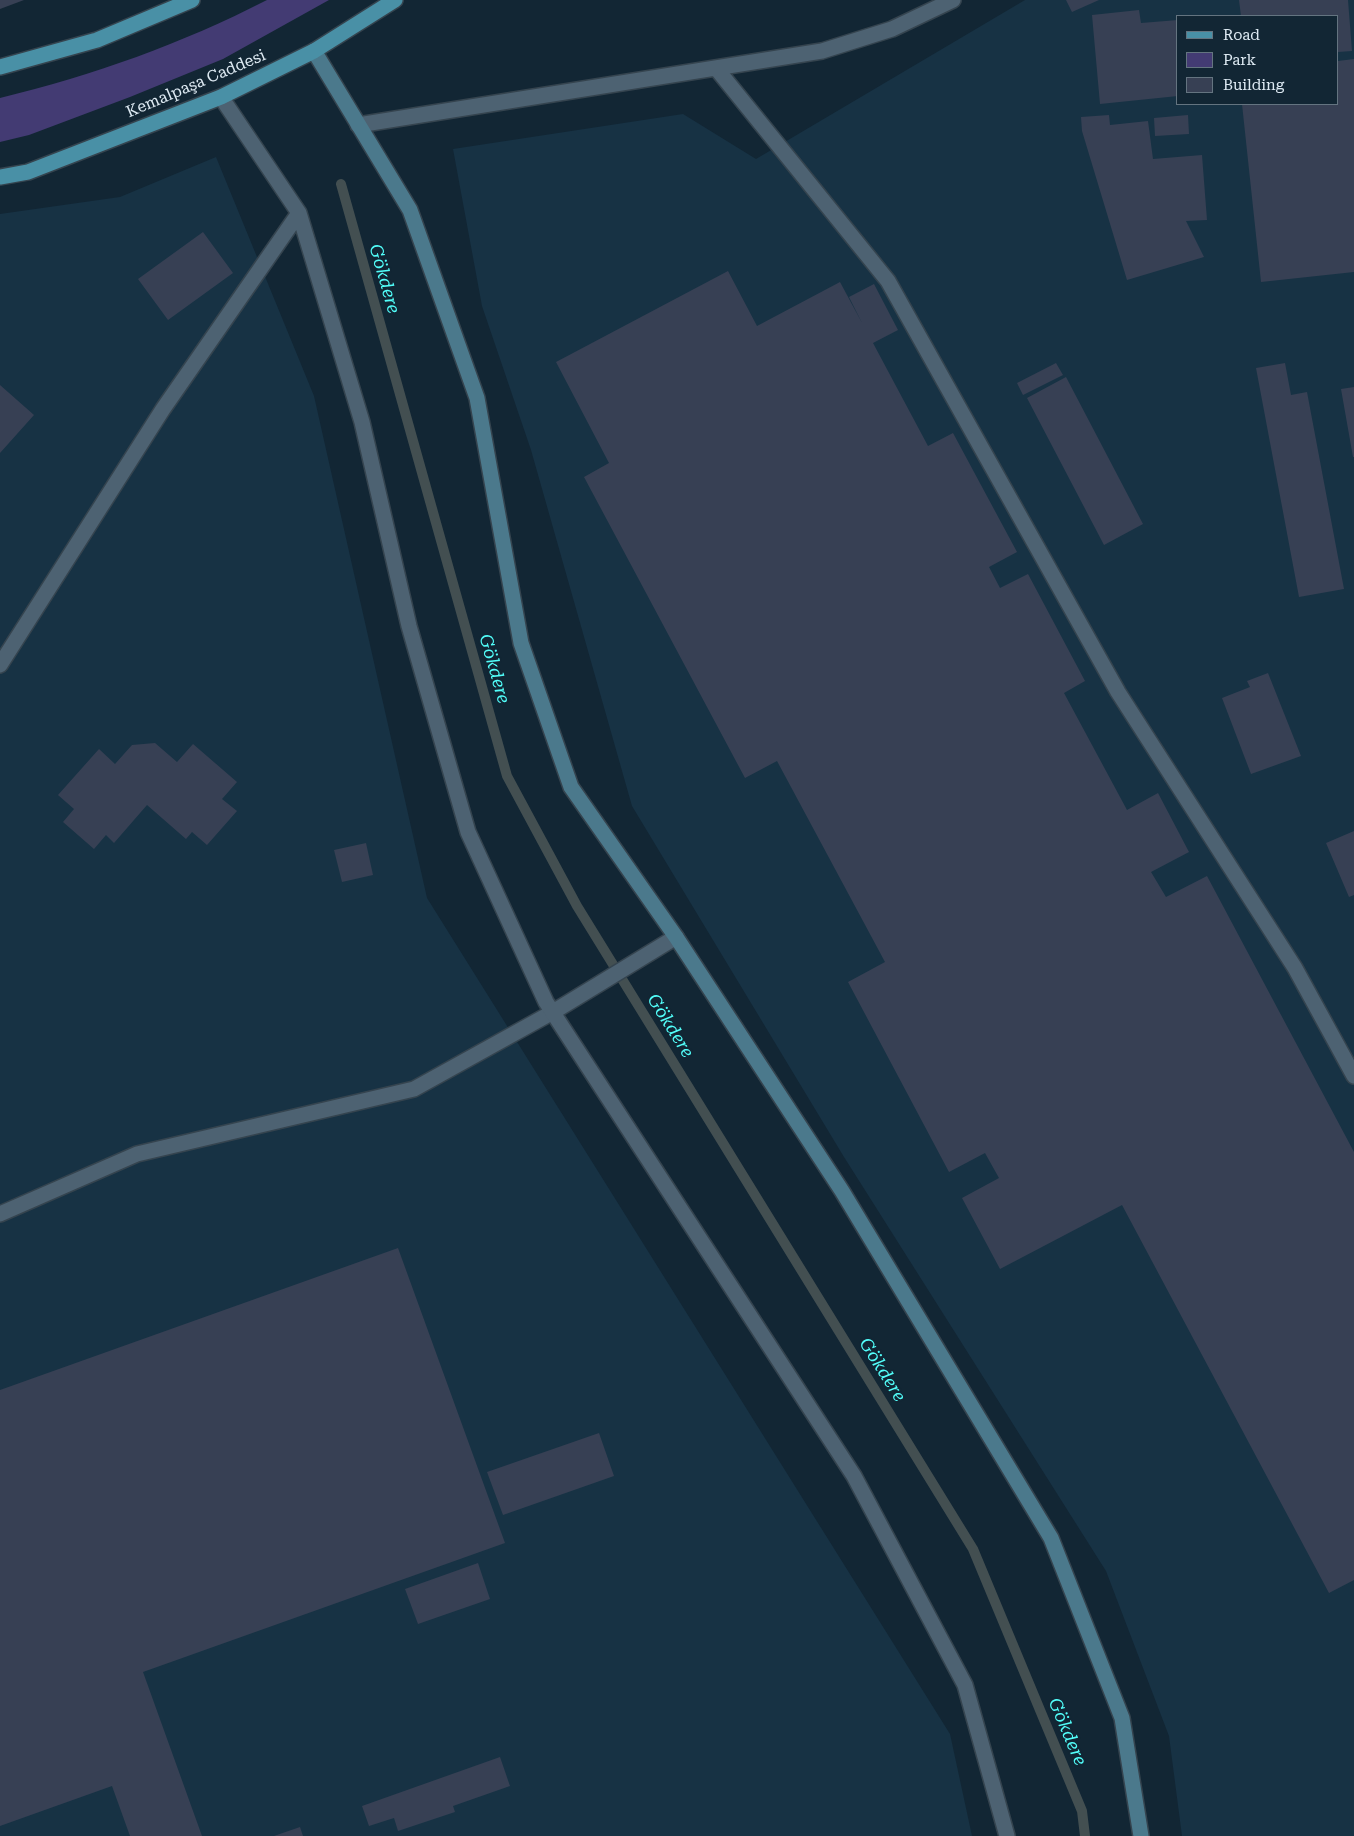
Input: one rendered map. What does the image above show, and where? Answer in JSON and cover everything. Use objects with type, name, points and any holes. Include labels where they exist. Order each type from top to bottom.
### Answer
[{"type":"main road","points":[[0,67],[97,40],[192,0]]},
{"type":"main road","name":"Kemalpaşa Caddesi","points":[[0,177],[28,172],[220,97],[314,51],[395,0]]},
{"type":"main road","points":[[314,51],[410,210],[477,398],[521,644],[571,787],[676,937],[842,1191],[1051,1538],[1122,1718],[1141,1836]]},
{"type":"street","points":[[358,125],[822,51],[892,29],[953,0]]},
{"type":"street","points":[[716,68],[888,281],[1118,692],[1294,968],[1354,1076]]},
{"type":"street","points":[[220,97],[299,213],[362,422],[409,626],[468,832],[546,1002],[854,1476],[965,1685],[1007,1836]]},
{"type":"street","points":[[0,666],[163,409],[299,213]]},
{"type":"street","points":[[0,1214],[137,1154],[414,1089],[553,1012],[676,937]]},
{"type":"shaded area","points":[[1025,0],[1354,0],[1354,1836],[1182,1836],[1169,1736],[1106,1571],[844,1157],[632,806],[531,450],[482,306],[453,149],[683,114],[756,159]]},
{"type":"shaded area","points":[[216,157],[314,396],[427,898],[950,1734],[972,1836],[0,1836],[0,214],[120,197]]},
{"type":"green space","points":[[267,0],[329,0],[223,59],[29,135],[0,142],[0,98],[69,79],[136,57],[202,31]]},
{"type":"building","points":[[0,0],[24,0],[0,9]]},
{"type":"building","points":[[1066,0],[1099,0],[1072,12]]},
{"type":"building","points":[[1239,0],[1348,0],[1352,51],[1339,52],[1339,15],[1241,15]]},
{"type":"building","points":[[1139,10],[1141,23],[1176,20],[1176,96],[1100,104],[1092,15]]},
{"type":"building","points":[[1354,59],[1354,272],[1261,282],[1242,105],[1339,105],[1339,61]]},
{"type":"building","points":[[1109,115],[1110,125],[1148,121],[1153,159],[1202,155],[1207,220],[1186,221],[1204,257],[1127,280],[1082,131],[1081,117]]},
{"type":"building","points":[[1188,115],[1189,134],[1155,136],[1154,118]]},
{"type":"building","points":[[203,232],[233,273],[168,320],[138,279]]},
{"type":"building","points":[[728,271],[757,326],[840,282],[862,323],[849,297],[874,284],[898,330],[873,343],[928,446],[953,433],[1017,552],[989,567],[1000,588],[1028,574],[1085,681],[1064,693],[1127,810],[1158,793],[1189,852],[1151,872],[1166,897],[1207,876],[1354,1152],[1354,1580],[1329,1593],[1122,1205],[1000,1269],[962,1198],[999,1178],[985,1153],[949,1172],[848,982],[885,962],[777,761],[745,778],[584,477],[609,463],[556,362]]},
{"type":"building","points":[[1056,363],[1063,375],[1023,395],[1017,383]]},
{"type":"building","points":[[1285,363],[1291,395],[1307,392],[1344,589],[1299,597],[1256,368]]},
{"type":"building","points":[[1066,377],[1143,524],[1104,545],[1027,398]]},
{"type":"building","points":[[0,385],[34,415],[0,453]]},
{"type":"building","points":[[1354,387],[1354,457],[1353,457],[1341,389]]},
{"type":"building","points":[[1268,673],[1301,756],[1251,774],[1222,698],[1250,687],[1247,681]]},
{"type":"building","points":[[155,743],[177,762],[193,744],[237,782],[222,799],[237,811],[207,845],[192,832],[186,839],[147,805],[114,843],[106,835],[94,849],[63,822],[74,809],[58,795],[99,749],[115,764],[132,745]]},
{"type":"building","points":[[1354,831],[1354,895],[1349,897],[1326,843]]},
{"type":"building","points":[[366,843],[373,875],[342,882],[334,850]]},
{"type":"building","points":[[398,1248],[505,1543],[143,1672],[202,1836],[130,1836],[112,1786],[0,1826],[0,1390]]},
{"type":"building","points":[[599,1433],[614,1476],[503,1515],[487,1472]]},
{"type":"building","points":[[478,1563],[490,1599],[418,1624],[405,1589]]},
{"type":"building","points":[[500,1757],[510,1786],[453,1806],[455,1812],[398,1831],[394,1818],[369,1826],[362,1806]]},
{"type":"building","points":[[300,1827],[303,1836],[274,1836]]},
{"type":"waterway","name":"Gökdere","points":[[341,184],[507,776],[577,906],[973,1549],[1082,1811],[1085,1836]]}]
